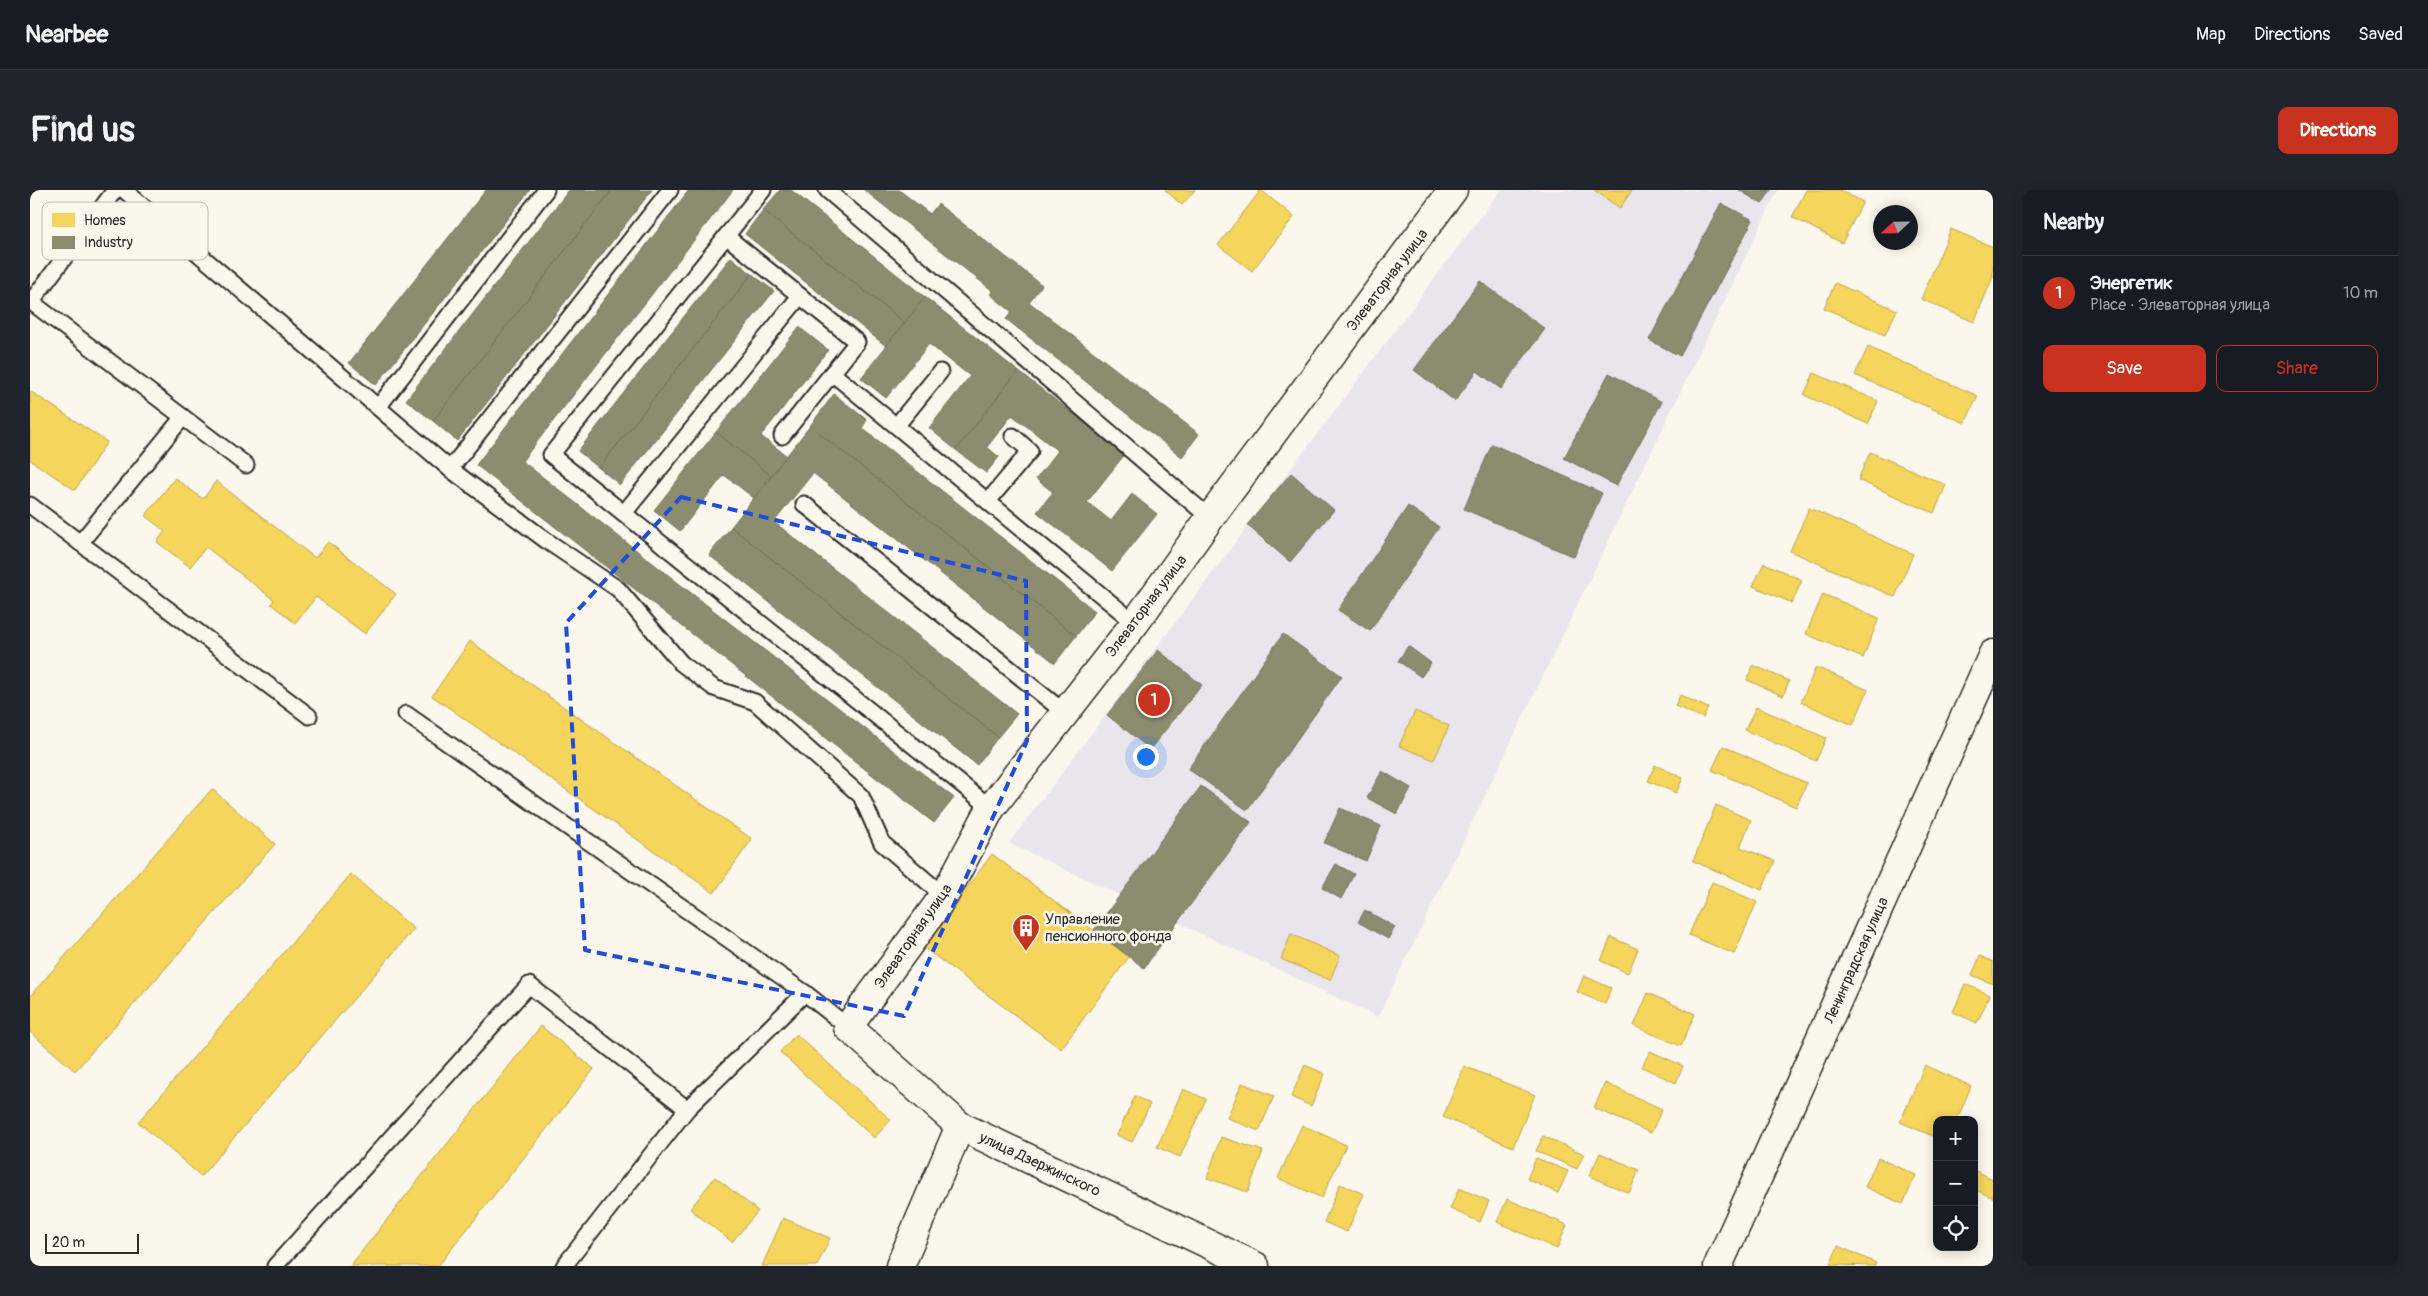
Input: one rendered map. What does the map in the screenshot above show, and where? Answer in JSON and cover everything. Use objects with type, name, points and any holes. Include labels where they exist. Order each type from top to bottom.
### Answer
[{"type":"street","name":"Элеваторная улица","points":[[848,1027],[944,896],[991,808],[1135,623],[1210,518],[1453,190]]},
{"type":"street","name":"Ленинградская улица","points":[[1718,1266],[1993,654]]},
{"type":"street","name":"улица Дзержинского","points":[[848,1027],[960,1126],[1255,1266]]},
{"type":"street","points":[[900,1266],[960,1126]]},
{"type":"lane","points":[[106,202],[115,190]]},
{"type":"lane","points":[[124,190],[138,202]]},
{"type":"lane","points":[[379,406],[546,190]]},
{"type":"lane","points":[[450,469],[670,190]]},
{"type":"lane","points":[[763,190],[552,455],[991,808]]},
{"type":"lane","points":[[827,190],[1210,518]]},
{"type":"lane","points":[[726,236],[857,342],[782,436]]},
{"type":"lane","points":[[62,260],[31,301],[246,465]]},
{"type":"lane","points":[[207,260],[379,406],[450,469],[548,541],[618,589],[682,663],[714,688],[754,702],[861,796],[882,843],[944,896]]},
{"type":"lane","points":[[624,513],[800,296]]},
{"type":"lane","points":[[832,372],[989,500],[1135,623]]},
{"type":"lane","points":[[898,426],[940,372]]},
{"type":"lane","points":[[80,543],[183,416]]},
{"type":"lane","points":[[989,500],[1030,451],[1013,436]]},
{"type":"lane","points":[[804,504],[1064,712]]},
{"type":"lane","points":[[30,505],[309,716]]},
{"type":"lane","points":[[406,714],[805,993],[848,1027]]},
{"type":"lane","points":[[275,1266],[529,985],[688,1109]]},
{"type":"lane","points":[[564,1266],[688,1109],[805,993]]},
{"type":"highlighted area","points":[[681,497],[1026,581],[1027,741],[904,1016],[585,950],[566,623]]},
{"type":"shaded area","points":[[1501,190],[1778,190],[1378,1017],[1009,843]]},
{"type":"building: Homes","points":[[1165,190],[1195,190],[1182,205]]},
{"type":"building: Homes","points":[[1261,190],[1294,217],[1252,271],[1218,245]]},
{"type":"building: Homes","points":[[1594,190],[1632,190],[1620,208]]},
{"type":"building: Homes","points":[[1806,190],[1840,190],[1863,202],[1842,243],[1792,217]]},
{"type":"building: Homes","points":[[1951,229],[1993,247],[1993,277],[1974,322],[1921,299]]},
{"type":"building: Homes","points":[[1835,283],[1897,310],[1885,335],[1824,308]]},
{"type":"building: Homes","points":[[1868,347],[1978,396],[1965,423],[1855,375]]},
{"type":"building: Homes","points":[[1814,373],[1878,401],[1868,424],[1804,395]]},
{"type":"building: Homes","points":[[30,391],[107,442],[75,490],[30,460]]},
{"type":"building: Homes","points":[[1870,452],[1946,485],[1934,513],[1858,480]]},
{"type":"building: Homes","points":[[175,478],[203,499],[216,481],[315,558],[328,542],[396,594],[365,634],[316,597],[295,623],[271,604],[274,600],[206,547],[190,567],[157,542],[165,531],[145,516]]},
{"type":"building: Homes","points":[[1809,508],[1913,554],[1895,597],[1790,551]]},
{"type":"building: Homes","points":[[1764,563],[1802,580],[1792,603],[1753,586]]},
{"type":"building: Homes","points":[[1823,594],[1879,618],[1863,658],[1806,634]]},
{"type":"building: Homes","points":[[470,641],[752,839],[714,893],[432,696]]},
{"type":"building: Homes","points":[[1753,665],[1789,681],[1783,696],[1747,680]]},
{"type":"building: Homes","points":[[1816,667],[1868,690],[1853,725],[1801,702]]},
{"type":"building: Homes","points":[[1680,695],[1708,708],[1703,718],[1675,706]]},
{"type":"building: Homes","points":[[1756,707],[1826,738],[1816,761],[1745,730]]},
{"type":"building: Homes","points":[[1415,711],[1449,726],[1434,760],[1399,746]]},
{"type":"building: Homes","points":[[1723,746],[1807,783],[1796,807],[1712,770]]},
{"type":"building: Homes","points":[[1655,765],[1683,778],[1676,793],[1648,781]]},
{"type":"building: Homes","points":[[212,789],[275,844],[75,1071],[30,1032],[30,996]]},
{"type":"building: Homes","points":[[1716,805],[1751,820],[1740,847],[1775,861],[1762,890],[1693,861]]},
{"type":"building: Homes","name":"Управление пенсионного фонда","points":[[992,854],[1129,957],[1061,1049],[923,947]]},
{"type":"building: Homes","points":[[351,874],[414,929],[201,1176],[138,1122]]},
{"type":"building: Homes","points":[[1712,882],[1757,902],[1734,954],[1689,935]]},
{"type":"building: Homes","points":[[1291,934],[1340,956],[1330,980],[1281,959]]},
{"type":"building: Homes","points":[[1611,937],[1638,949],[1628,973],[1601,961]]},
{"type":"building: Homes","points":[[1980,956],[1993,962],[1993,984],[1972,975]]},
{"type":"building: Homes","points":[[1584,976],[1611,988],[1605,1004],[1577,992]]},
{"type":"building: Homes","points":[[1965,984],[1990,995],[1977,1023],[1953,1012]]},
{"type":"building: Homes","points":[[1648,993],[1695,1014],[1681,1046],[1634,1026]]},
{"type":"building: Homes","points":[[541,1026],[594,1069],[438,1266],[350,1266]]},
{"type":"building: Homes","points":[[796,1034],[891,1120],[874,1138],[780,1052]]},
{"type":"building: Homes","points":[[1650,1051],[1683,1066],[1676,1083],[1642,1067]]},
{"type":"building: Homes","points":[[1305,1065],[1325,1074],[1311,1106],[1291,1097]]},
{"type":"building: Homes","points":[[1925,1065],[1971,1086],[1959,1116],[1933,1116],[1933,1136],[1900,1122]]},
{"type":"building: Homes","points":[[1464,1066],[1535,1095],[1513,1147],[1443,1117]]},
{"type":"building: Homes","points":[[1242,1083],[1274,1096],[1259,1131],[1227,1118]]},
{"type":"building: Homes","points":[[1605,1083],[1662,1109],[1651,1133],[1594,1108]]},
{"type":"building: Homes","points":[[1183,1089],[1206,1099],[1180,1157],[1157,1147]]},
{"type":"building: Homes","points":[[1135,1096],[1150,1104],[1132,1142],[1117,1135]]},
{"type":"building: Homes","points":[[1302,1125],[1346,1145],[1322,1198],[1278,1178]]},
{"type":"building: Homes","points":[[1543,1136],[1584,1154],[1577,1169],[1536,1151]]},
{"type":"building: Homes","points":[[1221,1137],[1263,1151],[1248,1192],[1207,1178]]},
{"type":"building: Homes","points":[[1600,1153],[1639,1170],[1629,1193],[1589,1176]]},
{"type":"building: Homes","points":[[1536,1158],[1568,1171],[1558,1193],[1527,1179]]},
{"type":"building: Homes","points":[[1878,1158],[1916,1175],[1903,1204],[1865,1187]]},
{"type":"building: Homes","points":[[1978,1172],[1993,1179],[1993,1198],[1978,1191]]},
{"type":"building: Homes","points":[[715,1177],[758,1211],[732,1242],[690,1209]]},
{"type":"building: Homes","points":[[1340,1184],[1364,1194],[1347,1232],[1324,1222]]},
{"type":"building: Homes","points":[[1459,1188],[1489,1201],[1480,1222],[1450,1209]]},
{"type":"building: Homes","points":[[1507,1199],[1567,1225],[1557,1249],[1497,1222]]},
{"type":"building: Homes","points":[[783,1218],[830,1238],[817,1266],[762,1266]]},
{"type":"building: Homes","points":[[1838,1246],[1876,1263],[1875,1266],[1830,1265]]},
{"type":"building: Industry","points":[[486,190],[530,190],[376,385],[349,363]]},
{"type":"building: Industry","points":[[569,190],[612,190],[433,421],[406,400]]},
{"type":"building: Industry","points":[[612,190],[652,190],[457,441],[433,421]]},
{"type":"building: Industry","points":[[689,190],[733,190],[522,461],[954,798],[934,823],[476,465]]},
{"type":"building: Industry","points":[[780,190],[791,190],[925,297],[905,323],[763,210]]},
{"type":"building: Industry","points":[[864,190],[899,190],[930,214],[938,204],[1042,285],[1029,302],[1199,434],[1182,457],[1006,319],[1012,312],[990,294],[993,291]]},
{"type":"building: Industry","points":[[1739,190],[1771,190],[1762,204]]},
{"type":"building: Industry","points":[[1721,203],[1753,220],[1680,356],[1649,340]]},
{"type":"building: Industry","points":[[763,210],[905,323],[886,346],[745,234]]},
{"type":"building: Industry","points":[[731,257],[752,274],[599,468],[578,451]]},
{"type":"building: Industry","points":[[752,274],[774,291],[620,485],[599,468]]},
{"type":"building: Industry","points":[[1480,281],[1545,329],[1501,389],[1477,371],[1455,401],[1414,370]]},
{"type":"building: Industry","points":[[925,297],[1018,371],[956,450],[929,428],[970,376],[929,344],[886,398],[861,378]]},
{"type":"building: Industry","points":[[799,327],[828,350],[761,436],[787,456],[771,476],[716,432]]},
{"type":"building: Industry","points":[[1018,371],[1125,454],[1087,502],[1111,521],[1132,494],[1157,514],[1112,571],[1037,512],[1053,492],[1036,479],[1058,451],[1012,415],[987,447],[999,457],[986,473],[956,450]]},
{"type":"building: Industry","points":[[1609,373],[1662,402],[1616,486],[1564,458]]},
{"type":"building: Industry","points":[[834,394],[867,420],[862,428],[1095,611],[1076,636],[810,426]]},
{"type":"building: Industry","points":[[810,426],[1076,636],[1055,663],[813,473],[774,522],[1017,714],[998,737],[731,527]]},
{"type":"building: Industry","points":[[716,432],[771,476],[754,498],[724,475],[680,531],[654,510]]},
{"type":"building: Industry","points":[[1492,444],[1602,493],[1574,557],[1464,509]]},
{"type":"building: Industry","points":[[1291,473],[1334,510],[1290,562],[1247,525]]},
{"type":"building: Industry","points":[[1408,506],[1439,527],[1370,631],[1338,610]]},
{"type":"building: Industry","points":[[731,527],[998,737],[977,765],[709,555]]},
{"type":"building: Industry","points":[[1283,634],[1342,676],[1247,810],[1188,769]]},
{"type":"building: Industry","points":[[1408,646],[1431,663],[1421,677],[1398,661]]},
{"type":"building: Industry","points":[[1158,650],[1202,685],[1150,749],[1107,715]]},
{"type":"building: Industry","points":[[1382,771],[1411,788],[1397,814],[1367,798]]},
{"type":"building: Industry","points":[[1201,786],[1251,822],[1144,968],[1094,930]]},
{"type":"building: Industry","points":[[1340,808],[1381,826],[1366,861],[1324,843]]},
{"type":"building: Industry","points":[[1336,864],[1354,874],[1341,899],[1322,888]]},
{"type":"building: Industry","points":[[1365,910],[1395,927],[1388,939],[1358,922]]},
{"type":"place","name":"Энергетик","points":[[1154,700]]},
{"type":"place","name":"Управление пенсионного фонда","points":[[1026,952]]}]
